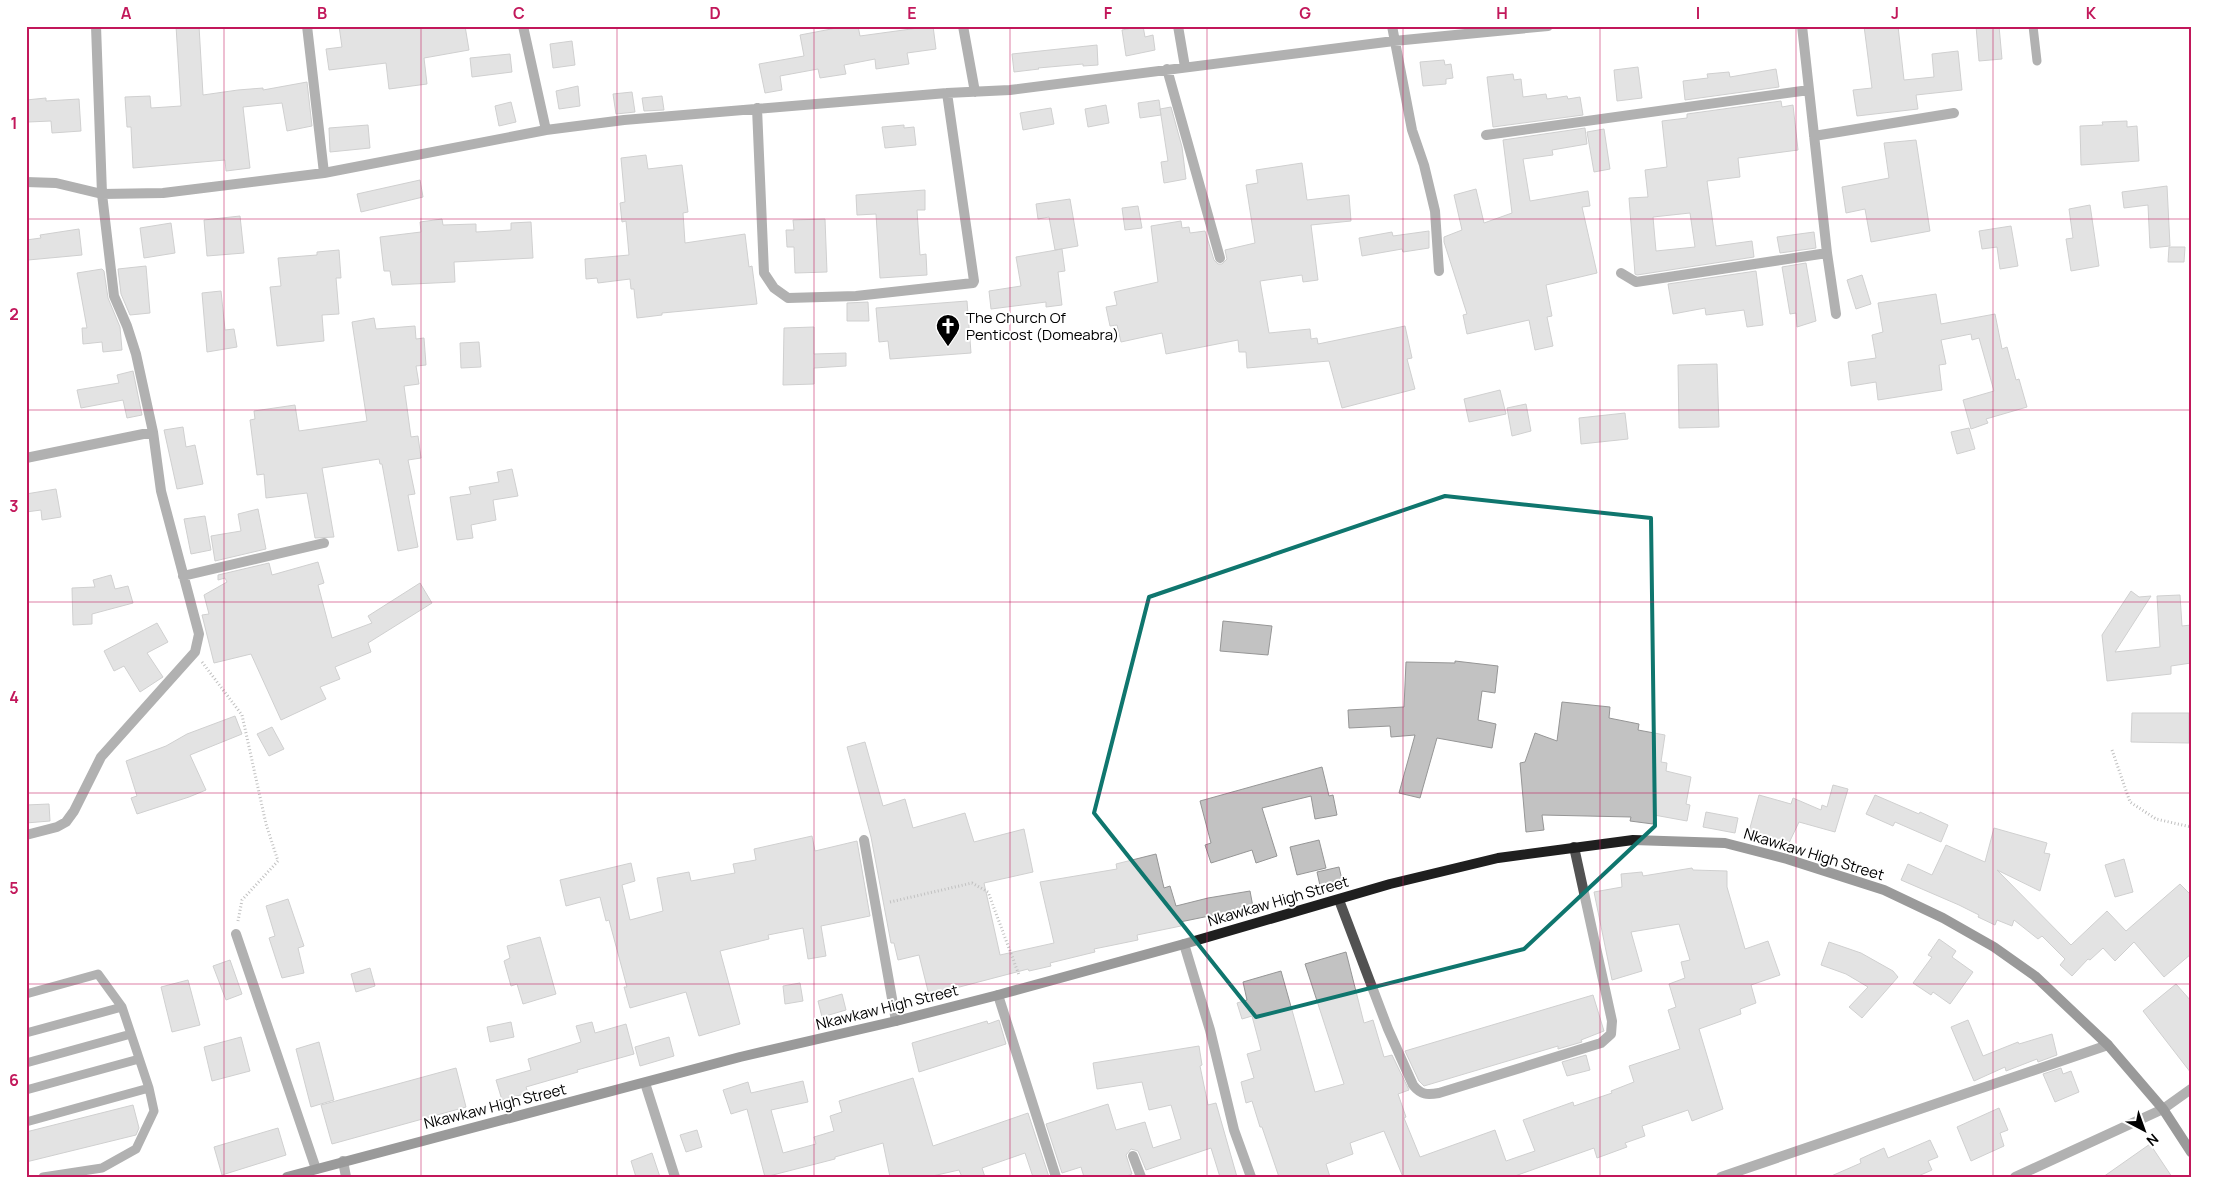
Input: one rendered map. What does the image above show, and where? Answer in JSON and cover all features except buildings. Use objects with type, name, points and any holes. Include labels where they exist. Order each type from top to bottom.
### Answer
[{"type":"main road","name":"Nkawkaw High Street","points":[[288,1177],[645,1083],[740,1056],[896,1022],[998,995],[1184,944],[1390,884],[1498,858],[1633,840],[1725,843],[1787,859],[1884,890],[1943,918],[1994,947],[2035,976],[2108,1045],[2163,1109],[2191,1152]]},
{"type":"street","points":[[26,834],[57,827],[66,822],[74,811],[101,757],[195,652],[199,634],[161,491],[153,432],[136,354],[127,326],[114,296],[102,194],[96,26]]},
{"type":"street","points":[[307,26],[324,173]]},
{"type":"street","points":[[523,26],[546,130]]},
{"type":"street","points":[[963,26],[975,92]]},
{"type":"street","points":[[1178,26],[1185,67]]},
{"type":"street","points":[[1392,26],[1412,130],[1424,165],[1435,211],[1439,271]]},
{"type":"street","points":[[26,182],[56,183],[102,194],[163,193],[324,173],[546,130],[624,120],[947,92],[1010,90],[1394,41],[1548,26]]},
{"type":"street","points":[[1802,26],[1826,253],[1836,314]]},
{"type":"street","points":[[1167,69],[1220,258]]},
{"type":"street","points":[[1486,135],[1810,90]]},
{"type":"street","points":[[758,108],[764,273],[774,288],[788,298],[856,296],[973,283],[974,281],[947,92]]},
{"type":"street","points":[[1814,136],[1954,113]]},
{"type":"street","points":[[1621,274],[1636,282],[1826,253]]},
{"type":"street","points":[[26,458],[153,432]]},
{"type":"street","points":[[183,576],[324,543]]},
{"type":"street","points":[[864,840],[877,905],[896,1022]]},
{"type":"street","points":[[1339,900],[1388,1029],[1413,1085],[1418,1092],[1426,1095],[1440,1093],[1601,1043],[1611,1034],[1612,1021],[1574,847]]},
{"type":"street","points":[[236,934],[316,1169]]},
{"type":"street","points":[[1184,944],[1210,1030],[1234,1130],[1251,1177]]},
{"type":"street","points":[[998,995],[1056,1177]]},
{"type":"street","points":[[1721,1177],[2108,1045]]},
{"type":"street","points":[[645,1083],[675,1177]]},
{"type":"street","points":[[2015,1177],[2163,1109],[2191,1089]]},
{"type":"street","points":[[1132,1156],[1141,1177]]},
{"type":"street","points":[[343,1161],[346,1177]]},
{"type":"lane","points":[[2033,26],[2037,61]]},
{"type":"lane","points":[[26,994],[98,974],[122,1007],[149,1088],[154,1111],[136,1149],[102,1168],[43,1177]]},
{"type":"lane","points":[[26,1033],[122,1007]]},
{"type":"lane","points":[[26,1063],[131,1034]]},
{"type":"lane","points":[[26,1090],[139,1059]]},
{"type":"lane","points":[[26,1122],[149,1088]]},
{"type":"path","points":[[195,652],[242,715],[266,824],[278,861],[242,900],[236,934]]},
{"type":"path","points":[[2112,750],[2130,802],[2156,819],[2191,827]]},
{"type":"path","points":[[877,905],[972,883],[988,892],[1024,988]]},
{"type":"highlighted area","points":[[1445,496],[1651,518],[1655,826],[1524,949],[1256,1017],[1094,813],[1149,597]]},
{"type":"place","name":"The Church Of Penticost (Domeabra)","points":[[948,347]]}]
